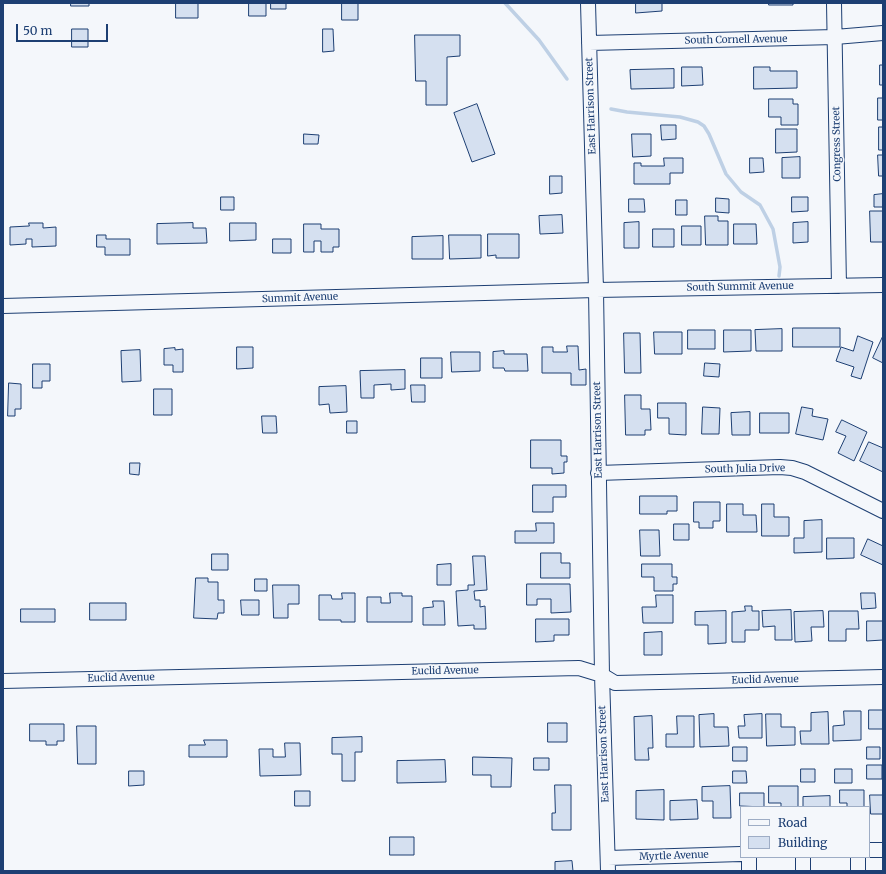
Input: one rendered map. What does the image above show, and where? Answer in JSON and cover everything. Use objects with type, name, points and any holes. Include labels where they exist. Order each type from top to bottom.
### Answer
[{"type":"street","name":"East Harrison Street","points":[[588,3],[596,290],[602,675],[608,864]]},
{"type":"street","name":"Congress Street","points":[[834,3],[840,286]]},
{"type":"street","name":"South Cornell Avenue","points":[[589,43],[835,37],[883,33]]},
{"type":"street","name":"South Summit Avenue","points":[[596,290],[883,285]]},
{"type":"street","name":"Summit Avenue","points":[[3,306],[596,290]]},
{"type":"street","name":"South Julia Drive","points":[[598,473],[786,468],[805,472],[883,511]]},
{"type":"street","name":"Euclid Avenue","points":[[3,681],[579,668],[602,675],[615,683],[883,677]]},
{"type":"street","points":[[870,850],[883,850]]},
{"type":"street","name":"Myrtle Avenue","points":[[608,864],[740,854]]},
{"type":"street","points":[[749,858],[749,871]]},
{"type":"street","points":[[803,858],[803,871]]},
{"type":"street","points":[[858,858],[858,871]]},
{"type":"building","points":[[71,3],[89,3],[89,6],[71,6]]},
{"type":"building","points":[[176,3],[198,3],[198,18],[176,18]]},
{"type":"building","points":[[249,3],[266,3],[266,16],[249,16]]},
{"type":"building","points":[[271,3],[286,3],[286,9],[271,9]]},
{"type":"building","points":[[342,3],[358,3],[358,20],[342,20]]},
{"type":"building","points":[[636,3],[662,3],[662,11],[636,13]]},
{"type":"building","points":[[769,3],[793,3],[793,5],[769,5]]},
{"type":"building","points":[[72,29],[88,29],[88,47],[72,47]]},
{"type":"building","points":[[323,29],[333,29],[334,51],[323,52]]},
{"type":"building","points":[[415,35],[460,35],[460,56],[447,57],[447,105],[426,105],[426,81],[416,81]]},
{"type":"building","points":[[880,65],[883,65],[883,85],[880,85]]},
{"type":"building","points":[[682,67],[702,67],[703,85],[682,86]]},
{"type":"building","points":[[754,67],[770,67],[770,71],[797,71],[797,88],[754,89]]},
{"type":"building","points":[[674,69],[674,88],[631,89],[630,70]]},
{"type":"building","points":[[878,98],[883,98],[883,120],[878,120]]},
{"type":"building","points":[[769,99],[793,99],[793,104],[798,104],[798,125],[781,125],[781,117],[769,117]]},
{"type":"building","points":[[477,104],[495,154],[472,162],[454,113]]},
{"type":"building","points":[[661,125],[676,125],[676,139],[662,140]]},
{"type":"building","points":[[879,127],[883,127],[883,150],[879,150]]},
{"type":"building","points":[[776,129],[797,129],[797,152],[776,153]]},
{"type":"building","points":[[304,134],[319,135],[318,144],[304,144]]},
{"type":"building","points":[[632,134],[651,134],[651,156],[633,157]]},
{"type":"building","points":[[878,155],[883,155],[883,176],[879,176]]},
{"type":"building","points":[[800,157],[800,178],[782,178],[782,158]]},
{"type":"building","points":[[664,158],[683,158],[683,173],[670,173],[670,184],[634,184],[634,163],[641,163],[641,166],[664,166]]},
{"type":"building","points":[[750,158],[763,158],[764,172],[750,173]]},
{"type":"building","points":[[550,176],[562,176],[562,193],[550,194]]},
{"type":"building","points":[[883,194],[883,207],[874,207],[874,195]]},
{"type":"building","points":[[221,197],[234,197],[234,210],[221,210]]},
{"type":"building","points":[[792,197],[808,197],[808,211],[792,212]]},
{"type":"building","points":[[716,198],[729,199],[729,213],[716,212]]},
{"type":"building","points":[[629,199],[644,199],[645,212],[629,212]]},
{"type":"building","points":[[676,200],[687,200],[687,215],[676,215]]},
{"type":"building","points":[[870,211],[883,211],[883,242],[871,242]]},
{"type":"building","points":[[562,215],[563,233],[540,234],[539,216]]},
{"type":"building","points":[[705,216],[718,216],[718,221],[728,221],[728,245],[706,245]]},
{"type":"building","points":[[639,222],[639,248],[624,248],[624,223]]},
{"type":"building","points":[[808,222],[808,242],[793,243],[793,223]]},
{"type":"building","points":[[29,223],[43,223],[43,228],[56,227],[56,246],[32,247],[32,239],[26,239],[26,244],[10,245],[10,227],[29,226]]},
{"type":"building","points":[[193,223],[193,228],[206,228],[207,243],[157,244],[157,224]]},
{"type":"building","points":[[230,223],[256,223],[256,240],[230,241]]},
{"type":"building","points":[[304,224],[321,224],[321,229],[339,229],[339,247],[333,247],[333,252],[321,252],[321,241],[314,241],[314,252],[304,252]]},
{"type":"building","points":[[734,224],[756,224],[757,244],[734,244]]},
{"type":"building","points":[[682,226],[701,226],[701,245],[682,245]]},
{"type":"building","points":[[653,229],[674,229],[674,247],[653,247]]},
{"type":"building","points":[[488,234],[519,234],[519,258],[496,258],[496,255],[488,256]]},
{"type":"building","points":[[97,235],[106,235],[106,239],[130,239],[130,255],[105,255],[105,247],[97,247]]},
{"type":"building","points":[[449,235],[481,235],[481,258],[450,259]]},
{"type":"building","points":[[443,236],[443,259],[412,259],[412,237]]},
{"type":"building","points":[[273,239],[291,239],[291,253],[273,253]]},
{"type":"building","points":[[793,328],[840,328],[840,347],[793,347]]},
{"type":"building","points":[[782,329],[782,351],[756,351],[755,330]]},
{"type":"building","points":[[688,330],[715,330],[715,349],[688,349]]},
{"type":"building","points":[[724,330],[751,330],[751,351],[724,352]]},
{"type":"building","points":[[654,332],[682,332],[682,354],[655,354]]},
{"type":"building","points":[[624,333],[640,333],[641,373],[625,373]]},
{"type":"building","points":[[858,336],[873,342],[861,379],[851,376],[854,367],[836,361],[841,347],[853,351]]},
{"type":"building","points":[[883,336],[883,363],[873,358]]},
{"type":"building","points":[[567,346],[578,346],[579,370],[586,369],[586,385],[571,385],[571,373],[542,373],[542,347],[553,347],[553,352],[567,352]]},
{"type":"building","points":[[237,347],[253,347],[253,368],[237,369]]},
{"type":"building","points":[[175,348],[175,350],[183,349],[183,372],[173,372],[173,365],[164,365],[164,349]]},
{"type":"building","points":[[140,350],[141,381],[122,382],[121,351]]},
{"type":"building","points":[[504,351],[504,354],[527,354],[528,371],[505,371],[504,368],[493,368],[493,352]]},
{"type":"building","points":[[451,352],[480,352],[480,371],[452,372]]},
{"type":"building","points":[[421,358],[442,358],[442,378],[421,378]]},
{"type":"building","points":[[705,363],[720,364],[719,377],[704,376]]},
{"type":"building","points":[[33,364],[50,364],[50,381],[42,381],[42,388],[33,388]]},
{"type":"building","points":[[405,370],[405,389],[391,390],[391,384],[374,385],[374,398],[361,398],[360,371]]},
{"type":"building","points":[[9,383],[21,384],[21,409],[15,409],[15,416],[8,416]]},
{"type":"building","points":[[411,385],[425,385],[425,402],[412,402]]},
{"type":"building","points":[[346,386],[347,412],[330,413],[329,404],[319,405],[319,387]]},
{"type":"building","points":[[154,389],[172,389],[172,415],[154,415]]},
{"type":"building","points":[[625,395],[641,395],[641,409],[650,409],[651,430],[645,430],[645,435],[626,435]]},
{"type":"building","points":[[658,403],[686,403],[686,435],[669,434],[669,418],[658,418]]},
{"type":"building","points":[[703,407],[720,408],[719,434],[702,434]]},
{"type":"building","points":[[802,407],[813,409],[812,416],[828,419],[823,440],[796,434]]},
{"type":"building","points":[[750,412],[750,435],[732,435],[731,413]]},
{"type":"building","points":[[760,413],[789,413],[789,433],[760,433]]},
{"type":"building","points":[[262,416],[276,416],[277,433],[263,433]]},
{"type":"building","points":[[842,420],[867,432],[854,461],[838,453],[846,436],[836,432]]},
{"type":"building","points":[[347,421],[357,421],[357,433],[347,433]]},
{"type":"building","points":[[531,440],[561,440],[561,456],[567,456],[567,462],[564,462],[564,473],[552,474],[552,468],[531,468]]},
{"type":"building","points":[[869,442],[883,448],[883,472],[860,461]]},
{"type":"building","points":[[130,463],[140,463],[139,475],[130,474]]},
{"type":"building","points":[[533,485],[566,485],[566,497],[553,497],[553,512],[533,512]]},
{"type":"building","points":[[640,496],[677,496],[677,511],[667,511],[667,514],[640,514]]},
{"type":"building","points":[[694,502],[720,502],[720,521],[713,521],[713,528],[699,528],[699,522],[694,522]]},
{"type":"building","points":[[727,504],[743,504],[743,515],[756,515],[757,532],[727,532]]},
{"type":"building","points":[[762,504],[774,504],[774,517],[789,517],[789,536],[762,536]]},
{"type":"building","points":[[822,520],[822,552],[794,553],[794,538],[804,538],[804,521]]},
{"type":"building","points":[[536,523],[554,523],[554,543],[515,543],[515,531],[536,531]]},
{"type":"building","points":[[674,524],[689,524],[689,540],[674,540]]},
{"type":"building","points":[[640,530],[659,530],[660,556],[641,556]]},
{"type":"building","points":[[827,538],[854,538],[854,558],[827,559]]},
{"type":"building","points":[[868,539],[883,546],[883,565],[861,555]]},
{"type":"building","points":[[541,553],[561,553],[561,563],[570,563],[570,578],[541,578]]},
{"type":"building","points":[[212,554],[228,554],[228,570],[212,570]]},
{"type":"building","points":[[473,556],[485,556],[487,590],[474,591],[475,600],[480,600],[480,607],[485,606],[486,629],[474,629],[474,625],[458,626],[456,591],[468,590],[468,585],[474,585]]},
{"type":"building","points":[[451,564],[451,585],[437,585],[437,565]]},
{"type":"building","points":[[642,564],[672,564],[672,577],[677,577],[677,584],[673,584],[673,591],[654,591],[654,577],[642,577]]},
{"type":"building","points":[[196,578],[208,578],[208,582],[218,582],[218,600],[224,600],[224,613],[218,613],[217,619],[194,618]]},
{"type":"building","points":[[255,579],[267,579],[267,591],[255,591]]},
{"type":"building","points":[[527,584],[570,584],[571,612],[551,613],[551,599],[537,599],[537,605],[527,605]]},
{"type":"building","points":[[273,585],[299,585],[299,604],[288,604],[288,618],[274,618]]},
{"type":"building","points":[[342,593],[355,593],[355,622],[341,622],[341,620],[319,620],[319,595],[331,595],[332,599],[342,599]]},
{"type":"building","points":[[390,593],[402,593],[402,596],[412,596],[412,622],[367,622],[367,597],[381,597],[381,603],[390,603]]},
{"type":"building","points":[[861,593],[875,593],[876,608],[862,609]]},
{"type":"building","points":[[656,595],[673,595],[673,623],[643,623],[642,607],[656,607]]},
{"type":"building","points":[[241,600],[259,600],[259,615],[242,615]]},
{"type":"building","points":[[433,601],[444,601],[445,625],[423,625],[423,608],[433,607]]},
{"type":"building","points":[[90,603],[126,603],[126,620],[90,620]]},
{"type":"building","points":[[745,606],[752,606],[752,611],[759,611],[759,630],[745,630],[745,642],[732,642],[732,612],[745,611]]},
{"type":"building","points":[[21,609],[55,609],[55,622],[21,622]]},
{"type":"building","points":[[791,610],[792,640],[775,640],[775,626],[763,627],[762,611]]},
{"type":"building","points":[[726,611],[726,643],[708,644],[708,625],[695,625],[695,612]]},
{"type":"building","points":[[823,611],[824,627],[811,627],[812,641],[795,642],[794,612]]},
{"type":"building","points":[[829,611],[858,611],[859,629],[846,629],[846,641],[829,641]]},
{"type":"building","points":[[536,619],[569,619],[569,635],[554,635],[554,641],[536,642]]},
{"type":"building","points":[[867,621],[883,621],[883,640],[867,641]]},
{"type":"building","points":[[662,632],[662,655],[644,655],[644,633]]},
{"type":"building","points":[[869,710],[883,710],[883,729],[869,729]]},
{"type":"building","points":[[844,711],[861,711],[861,740],[833,741],[833,726],[844,725]]},
{"type":"building","points":[[828,712],[829,744],[801,744],[800,731],[811,731],[811,713]]},
{"type":"building","points":[[714,714],[714,727],[728,727],[729,746],[700,747],[699,715]]},
{"type":"building","points":[[762,714],[762,738],[739,738],[738,726],[745,726],[744,715]]},
{"type":"building","points":[[766,714],[781,714],[781,727],[795,727],[795,745],[767,746]]},
{"type":"building","points":[[652,716],[653,748],[648,748],[649,760],[635,760],[634,717]]},
{"type":"building","points":[[677,716],[694,716],[694,747],[666,747],[666,734],[677,734]]},
{"type":"building","points":[[548,723],[567,723],[567,742],[548,742]]},
{"type":"building","points":[[30,724],[64,724],[64,741],[57,741],[57,745],[46,745],[46,741],[30,741]]},
{"type":"building","points":[[77,726],[96,726],[96,764],[78,764]]},
{"type":"building","points":[[362,737],[362,752],[355,752],[355,781],[342,781],[342,754],[332,754],[332,738]]},
{"type":"building","points":[[204,740],[227,740],[227,757],[189,757],[189,745],[205,745]]},
{"type":"building","points":[[285,743],[300,743],[301,775],[260,776],[259,749],[273,749],[273,757],[285,757]]},
{"type":"building","points":[[733,747],[747,747],[747,761],[733,761]]},
{"type":"building","points":[[867,747],[880,747],[880,759],[867,759]]},
{"type":"building","points":[[473,757],[512,758],[511,787],[491,787],[491,775],[473,775]]},
{"type":"building","points":[[534,758],[549,758],[549,770],[534,770]]},
{"type":"building","points":[[445,760],[446,782],[397,783],[397,761]]},
{"type":"building","points":[[867,765],[882,765],[882,779],[867,779]]},
{"type":"building","points":[[801,769],[815,769],[815,782],[801,782]]},
{"type":"building","points":[[835,769],[852,769],[852,783],[835,783]]},
{"type":"building","points":[[129,771],[144,771],[144,785],[129,786]]},
{"type":"building","points":[[733,771],[746,771],[747,783],[733,783]]},
{"type":"building","points":[[555,785],[571,785],[571,830],[552,830],[552,813],[555,813]]},
{"type":"building","points":[[730,786],[731,818],[713,818],[713,801],[702,801],[702,787]]},
{"type":"building","points":[[769,786],[798,786],[798,806],[781,806],[781,803],[769,803]]},
{"type":"building","points":[[664,790],[664,820],[636,819],[636,791]]},
{"type":"building","points":[[840,790],[864,790],[864,806],[847,806],[847,803],[840,803]]},
{"type":"building","points":[[295,791],[310,791],[310,806],[295,806]]},
{"type":"building","points":[[740,793],[764,793],[764,806],[740,806]]},
{"type":"building","points":[[870,795],[883,795],[883,814],[871,814]]},
{"type":"building","points":[[830,796],[830,806],[803,806],[803,797]]},
{"type":"building","points":[[697,800],[698,819],[670,820],[670,801]]},
{"type":"building","points":[[390,837],[414,837],[414,855],[390,855]]},
{"type":"building","points":[[572,861],[573,871],[555,871],[555,862]]},
{"type":"waterway","points":[[505,3],[539,40],[567,79]]},
{"type":"waterway","points":[[611,109],[680,117],[698,122],[704,126],[709,134],[726,174],[741,192],[760,205],[773,229],[780,267],[779,276]]}]
